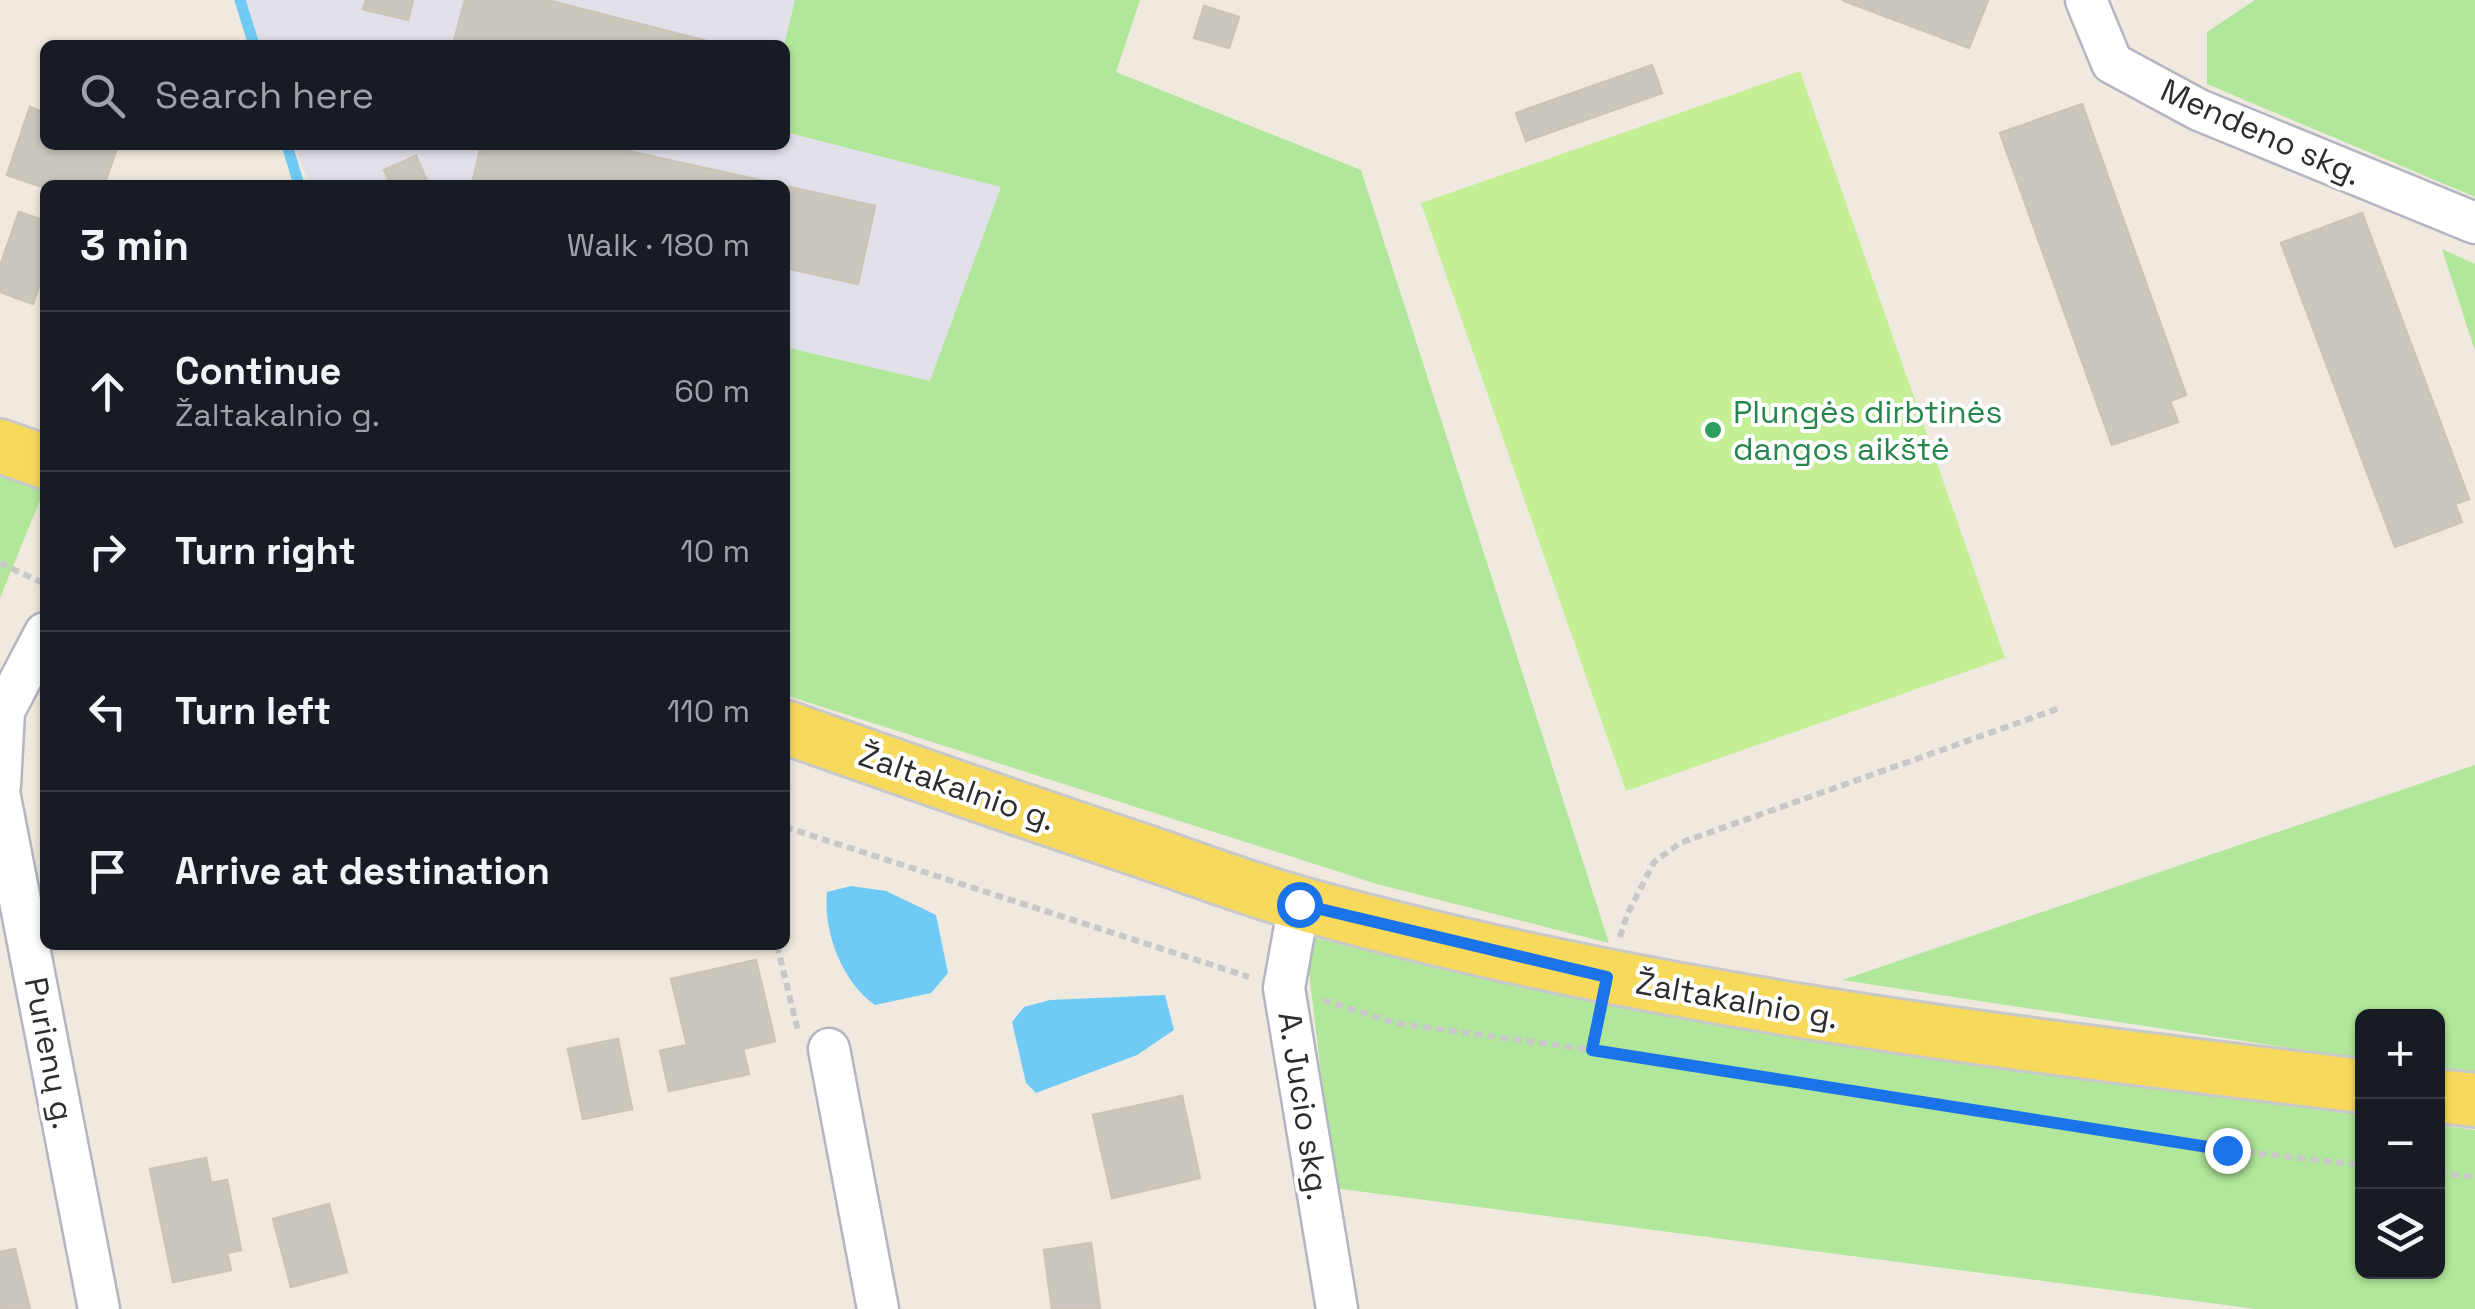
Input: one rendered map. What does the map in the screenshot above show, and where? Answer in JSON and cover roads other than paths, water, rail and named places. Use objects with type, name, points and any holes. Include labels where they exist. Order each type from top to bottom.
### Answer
[{"type":"main road","points":[[0,446],[40,460]]},
{"type":"main road","name":"Žaltakalnio g.","points":[[790,729],[1299,904],[1607,977],[1956,1037],[2355,1085]]},
{"type":"main road","points":[[2445,1097],[2475,1100]]},
{"type":"street","name":"Mendeno skg.","points":[[2086,0],[2112,63],[2199,110],[2475,223]]},
{"type":"street","points":[[0,785],[4,711],[40,643]]},
{"type":"street","name":"Purienų g.","points":[[0,798],[99,1309]]},
{"type":"street","name":"A. Jucio skg.","points":[[1299,904],[1284,988],[1337,1309]]},
{"type":"street","points":[[813,1040],[878,1309]]},
{"type":"water","points":[[851,886],[886,891],[936,915],[948,973],[931,993],[875,1005],[853,983],[837,955],[827,907],[827,892]]},
{"type":"water","points":[[1165,995],[1174,1030],[1137,1055],[1036,1093],[1026,1083],[1012,1022],[1024,1007],[1050,1000]]},
{"type":"waterway","points":[[240,0],[252,40]]},
{"type":"waterway","points":[[288,150],[298,180]]},
{"type":"place","name":"Plungės dirbtinės dangos aikštė","points":[[1713,430]]}]
